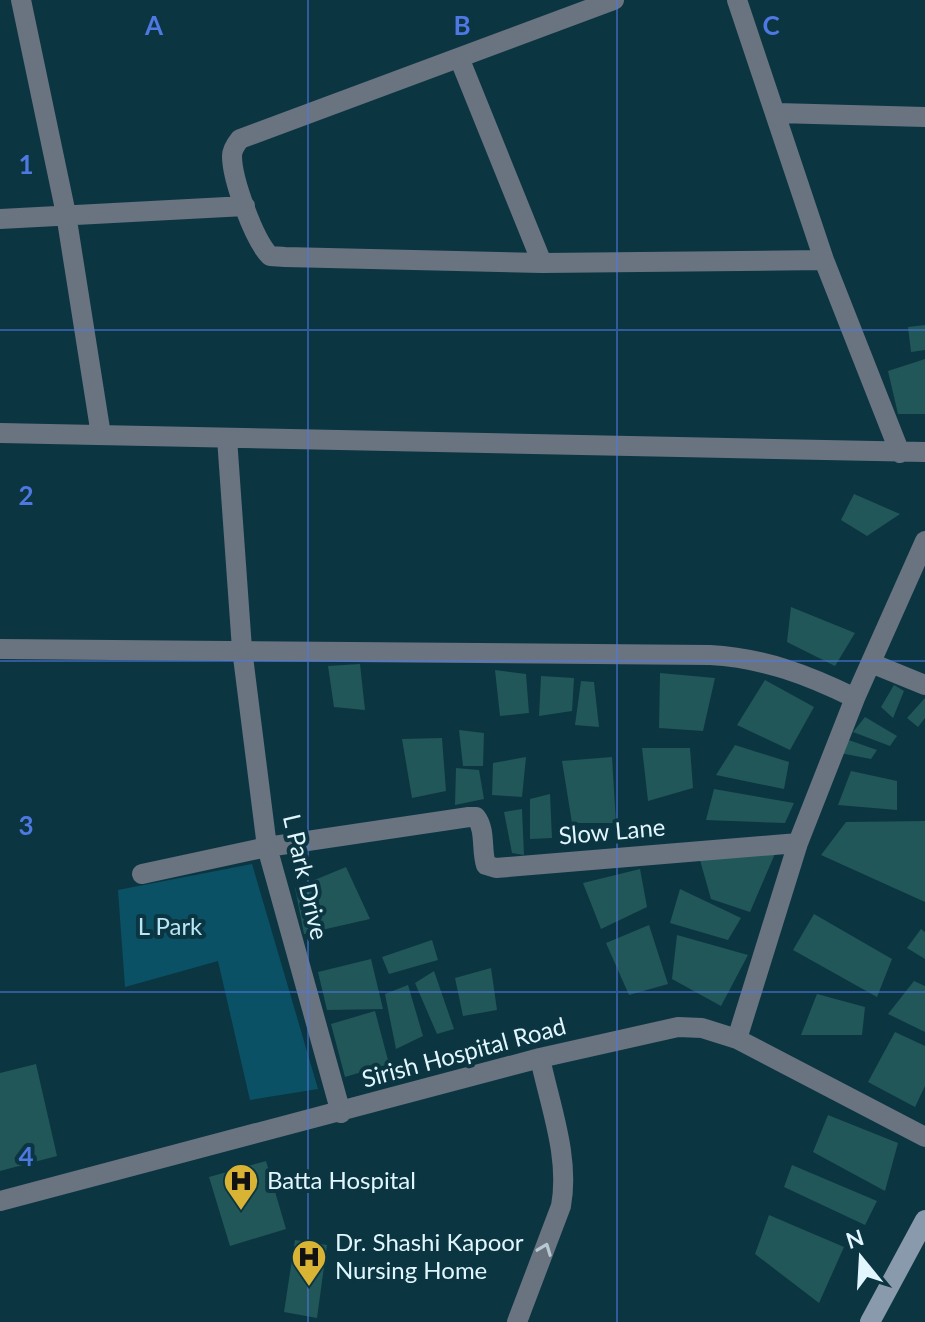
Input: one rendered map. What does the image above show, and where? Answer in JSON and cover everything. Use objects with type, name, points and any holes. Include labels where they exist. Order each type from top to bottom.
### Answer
[{"type":"street","points":[[21,0],[66,214],[101,435]]},
{"type":"street","points":[[614,0],[460,60],[240,139],[232,157],[245,206],[262,248],[270,256],[542,263],[824,260]]},
{"type":"street","points":[[743,2],[824,260],[900,453]]},
{"type":"street","points":[[460,60],[542,263]]},
{"type":"street","points":[[777,113],[925,117]]},
{"type":"street","points":[[0,219],[245,206]]},
{"type":"street","points":[[0,433],[925,452]]},
{"type":"street","name":"L Park Drive","points":[[227,438],[242,649],[267,847],[341,1113]]},
{"type":"street","points":[[737,1039],[798,843],[855,698],[925,541]]},
{"type":"street","points":[[0,649],[736,656],[808,675],[855,698]]},
{"type":"street","points":[[871,663],[925,685]]},
{"type":"street","name":"Slow Lane","points":[[267,847],[469,817],[476,817],[481,823],[483,856],[486,865],[496,868],[798,843]]},
{"type":"street","points":[[142,874],[267,847]]},
{"type":"street","name":"Sirish Hospital Road","points":[[0,1201],[540,1058],[678,1027],[702,1028],[737,1039],[925,1137]]},
{"type":"street","points":[[517,1322],[561,1206],[565,1186],[564,1167],[540,1058]]},
{"type":"street","points":[[870,1322],[925,1220]]},
{"type":"green space","name":"L Park","points":[[252,864],[318,1089],[250,1100],[218,961],[125,987],[118,890]]},
{"type":"building","points":[[925,325],[925,350],[911,352],[908,327]]},
{"type":"building","points":[[925,359],[925,414],[898,414],[888,371]]},
{"type":"building","points":[[854,494],[900,514],[867,536],[841,520]]},
{"type":"building","points":[[791,607],[855,633],[835,666],[787,642]]},
{"type":"building","points":[[360,664],[365,710],[334,707],[328,666]]},
{"type":"building","points":[[495,670],[526,674],[529,713],[500,716]]},
{"type":"building","points":[[660,673],[715,678],[703,731],[659,728]]},
{"type":"building","points":[[541,676],[574,678],[572,711],[539,716]]},
{"type":"building","points":[[765,680],[814,707],[790,750],[737,725]]},
{"type":"building","points":[[581,681],[594,682],[599,727],[575,725]]},
{"type":"building","points":[[894,685],[904,691],[893,718],[881,707]]},
{"type":"building","points":[[925,698],[925,718],[918,727],[907,718]]},
{"type":"building","points":[[865,717],[897,736],[890,746],[853,732]]},
{"type":"building","points":[[459,730],[484,733],[483,766],[463,766]]},
{"type":"building","points":[[442,738],[446,791],[412,798],[402,739]]},
{"type":"building","points":[[843,738],[877,750],[871,759],[840,753]]},
{"type":"building","points":[[735,745],[789,762],[784,789],[716,775]]},
{"type":"building","points":[[642,748],[690,748],[693,788],[648,801]]},
{"type":"building","points":[[526,757],[522,797],[492,795],[493,763]]},
{"type":"building","points":[[612,757],[616,823],[572,823],[562,761]]},
{"type":"building","points":[[456,768],[479,770],[484,799],[455,805]]},
{"type":"building","points":[[851,771],[897,781],[897,810],[838,805]]},
{"type":"building","points":[[714,789],[794,803],[785,823],[706,820]]},
{"type":"building","points":[[550,794],[552,838],[530,839],[530,799]]},
{"type":"building","points":[[522,809],[524,855],[512,853],[504,812]]},
{"type":"building","points":[[925,821],[925,902],[821,855],[846,822]]},
{"type":"building","points":[[777,849],[750,912],[711,899],[698,853]]},
{"type":"building","points":[[346,867],[370,919],[304,934],[295,888]]},
{"type":"building","points":[[640,869],[647,907],[601,929],[583,883]]},
{"type":"building","points":[[680,889],[741,918],[728,940],[670,923]]},
{"type":"building","points":[[814,914],[892,959],[877,997],[793,950]]},
{"type":"building","points":[[649,925],[668,984],[629,995],[606,943]]},
{"type":"building","points":[[921,929],[925,932],[925,959],[907,948]]},
{"type":"building","points":[[677,935],[748,955],[721,1006],[672,979]]},
{"type":"building","points":[[432,940],[438,960],[389,974],[382,957]]},
{"type":"building","points":[[371,959],[383,1009],[327,1010],[318,972]]},
{"type":"building","points":[[491,968],[497,1010],[463,1016],[455,978]]},
{"type":"building","points":[[434,971],[454,1029],[437,1034],[415,983]]},
{"type":"building","points":[[914,981],[925,986],[925,1032],[888,1014]]},
{"type":"building","points":[[408,985],[423,1036],[396,1049],[385,994]]},
{"type":"building","points":[[817,994],[865,1007],[862,1035],[801,1035]]},
{"type":"building","points":[[375,1011],[389,1064],[345,1077],[331,1024]]},
{"type":"building","points":[[895,1032],[925,1046],[925,1086],[915,1107],[868,1082]]},
{"type":"building","points":[[36,1064],[57,1156],[0,1171],[0,1073]]},
{"type":"building","points":[[828,1115],[898,1143],[885,1191],[813,1152]]},
{"type":"building","points":[[266,1161],[286,1229],[230,1246],[209,1177]]},
{"type":"building","points":[[792,1165],[877,1201],[865,1225],[784,1187]]},
{"type":"building","points":[[769,1215],[844,1247],[819,1303],[755,1254]]},
{"type":"building","points":[[295,1240],[327,1245],[317,1318],[284,1312]]},
{"type":"place","name":"Batta Hospital","points":[[241,1212]]},
{"type":"place","name":"Dr. Shashi Kapoor Nursing Home","points":[[309,1288]]}]
